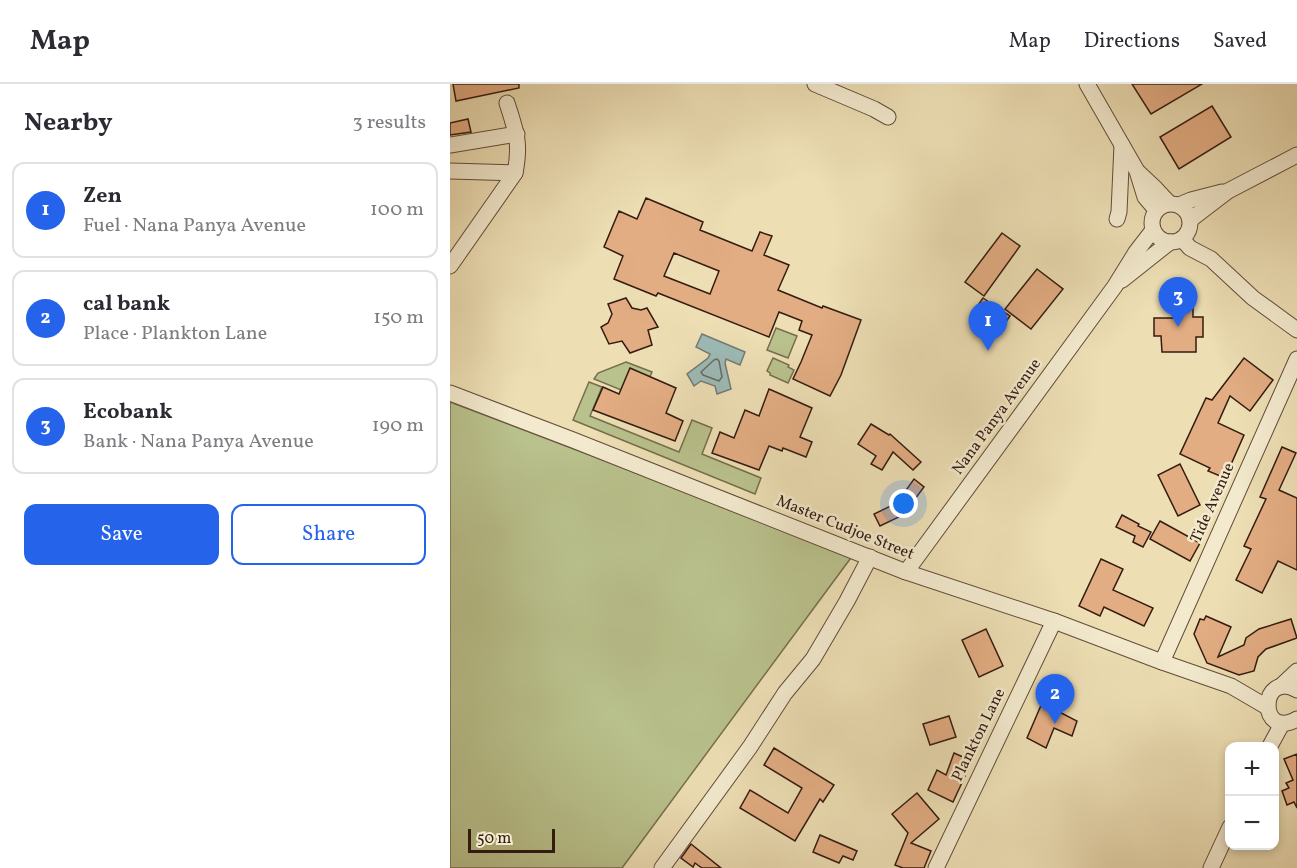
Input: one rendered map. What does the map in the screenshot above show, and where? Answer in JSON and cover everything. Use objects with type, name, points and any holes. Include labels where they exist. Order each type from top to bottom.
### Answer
[{"type":"street","points":[[815,84],[888,117]]},
{"type":"street","points":[[1087,84],[1137,171],[1156,189],[1168,206],[1187,211],[1183,233],[1190,248],[1211,259],[1253,298],[1297,330]]},
{"type":"street","points":[[450,266],[515,173],[518,157],[517,134],[507,103]]},
{"type":"street","points":[[450,146],[517,134]]},
{"type":"street","points":[[1117,219],[1122,145]]},
{"type":"street","points":[[1183,233],[1159,238],[1153,230],[1152,218],[1168,206],[1228,191],[1297,155]]},
{"type":"street","points":[[450,171],[515,173]]},
{"type":"street","name":"Nana Panya Avenue","points":[[1117,284],[1183,233],[1228,191]]},
{"type":"street","name":"Nana Panya Avenue","points":[[906,572],[1117,284],[1136,252],[1153,230]]},
{"type":"street","name":"Tide Avenue","points":[[1162,662],[1297,359]]},
{"type":"street","name":"Master Cudjoe Street","points":[[450,393],[906,572],[1054,621],[1231,686],[1267,707],[1270,714],[1282,724]]},
{"type":"street","points":[[662,868],[750,747],[784,693],[813,659],[870,557]]},
{"type":"street","name":"Plankton Lane","points":[[936,866],[1054,621]]},
{"type":"street","points":[[1267,707],[1270,694],[1297,671]]},
{"type":"street","name":"Master Cudjoe Street","points":[[1231,686],[1278,688],[1288,686],[1297,690]]},
{"type":"street","points":[[1273,742],[1282,724],[1297,719]]},
{"type":"street","points":[[1211,868],[1225,838]]},
{"type":"green space","points":[[776,328],[797,336],[788,358],[767,350]]},
{"type":"green space","points":[[773,358],[789,365],[788,367],[794,370],[788,383],[770,375],[767,371]]},
{"type":"green space","points":[[626,362],[652,372],[641,398],[594,379],[598,373]]},
{"type":"green space","points":[[589,382],[602,387],[590,416],[679,452],[692,420],[712,428],[702,454],[761,478],[755,494],[573,420]]},
{"type":"green space","points":[[450,402],[853,555],[622,868],[450,868]]},
{"type":"water","points":[[702,334],[745,352],[740,365],[726,359],[731,389],[717,394],[715,386],[701,381],[694,386],[687,374],[710,354],[696,347]]},
{"type":"building","points":[[453,84],[519,84],[519,88],[456,101]]},
{"type":"building","points":[[1132,84],[1202,84],[1151,114]]},
{"type":"building","points":[[1212,106],[1231,137],[1179,169],[1160,137]]},
{"type":"building","points":[[468,119],[471,132],[450,135],[450,123]]},
{"type":"building","points":[[646,198],[703,222],[700,230],[752,251],[760,232],[772,236],[764,255],[789,265],[778,290],[822,308],[823,306],[861,320],[841,375],[830,396],[793,379],[812,335],[799,330],[802,321],[779,312],[769,337],[658,293],[656,296],[614,279],[623,256],[604,247],[619,211],[637,219]],"holes":[[[674,253],[719,271],[710,294],[664,276]]]},
{"type":"building","points":[[1002,233],[1020,246],[984,296],[965,282]]},
{"type":"building","points":[[1037,269],[1063,289],[1031,329],[1005,309]]},
{"type":"building","points":[[626,298],[632,308],[641,310],[647,308],[658,327],[648,330],[652,345],[630,353],[622,341],[609,344],[601,327],[608,323],[612,314],[608,304]]},
{"type":"building","points":[[983,298],[1010,316],[1001,329],[974,311]]},
{"type":"building","points":[[1193,302],[1193,317],[1203,317],[1203,337],[1196,337],[1196,352],[1162,352],[1161,336],[1154,336],[1154,318],[1176,318],[1176,303]]},
{"type":"building","points":[[1244,358],[1273,380],[1250,411],[1230,396],[1218,423],[1244,435],[1225,478],[1208,471],[1210,468],[1180,454],[1206,398],[1212,400]]},
{"type":"building","points":[[630,368],[676,388],[666,413],[683,421],[675,441],[593,410],[603,387],[619,394]]},
{"type":"building","points":[[769,389],[812,408],[800,437],[812,442],[806,457],[783,448],[782,451],[769,446],[759,470],[712,453],[720,432],[734,438],[745,410],[759,416]]},
{"type":"building","points":[[871,424],[890,434],[921,462],[913,470],[893,452],[882,470],[871,464],[876,456],[858,444]]},
{"type":"building","points":[[1282,447],[1296,453],[1279,490],[1297,498],[1297,570],[1278,561],[1262,593],[1236,580],[1251,549],[1244,546],[1266,499],[1260,497]]},
{"type":"building","points":[[1180,464],[1200,505],[1178,516],[1158,475]]},
{"type":"building","points":[[914,479],[924,487],[903,515],[880,526],[874,514],[897,503]]},
{"type":"building","points":[[1122,515],[1151,532],[1143,547],[1133,542],[1135,536],[1116,527]]},
{"type":"building","points":[[1160,521],[1200,543],[1190,561],[1150,539]]},
{"type":"building","points":[[1101,559],[1123,569],[1113,590],[1153,608],[1144,626],[1104,607],[1100,616],[1079,606]]},
{"type":"building","points":[[1206,616],[1231,627],[1218,657],[1244,645],[1246,638],[1259,629],[1291,619],[1297,638],[1266,649],[1258,657],[1254,671],[1239,675],[1207,663],[1194,634],[1200,619],[1204,620]]},
{"type":"building","points":[[986,629],[1003,666],[979,677],[962,640]]},
{"type":"building","points":[[1042,703],[1077,721],[1072,736],[1054,728],[1046,748],[1027,738]]},
{"type":"building","points":[[949,716],[956,737],[930,745],[923,724]]},
{"type":"building","points":[[774,748],[834,785],[823,802],[820,799],[795,841],[740,808],[750,790],[788,813],[802,788],[764,765]]},
{"type":"building","points":[[954,753],[972,761],[953,802],[928,790],[937,770],[946,775]]},
{"type":"building","points":[[1297,754],[1297,808],[1294,802],[1287,805],[1282,791],[1289,788],[1286,783],[1293,780],[1284,759]]},
{"type":"building","points":[[917,793],[939,819],[911,843],[931,851],[924,868],[903,868],[895,865],[908,833],[892,814]]},
{"type":"building","points":[[820,835],[857,851],[853,860],[843,856],[839,863],[813,852]]},
{"type":"building","points":[[691,844],[721,868],[702,868],[695,863],[693,867],[681,858]]},
{"type":"place","name":"Ecobank","points":[[1178,327]]},
{"type":"place","name":"Zen","points":[[988,351]]},
{"type":"place","name":"cal bank","points":[[1055,724]]}]
